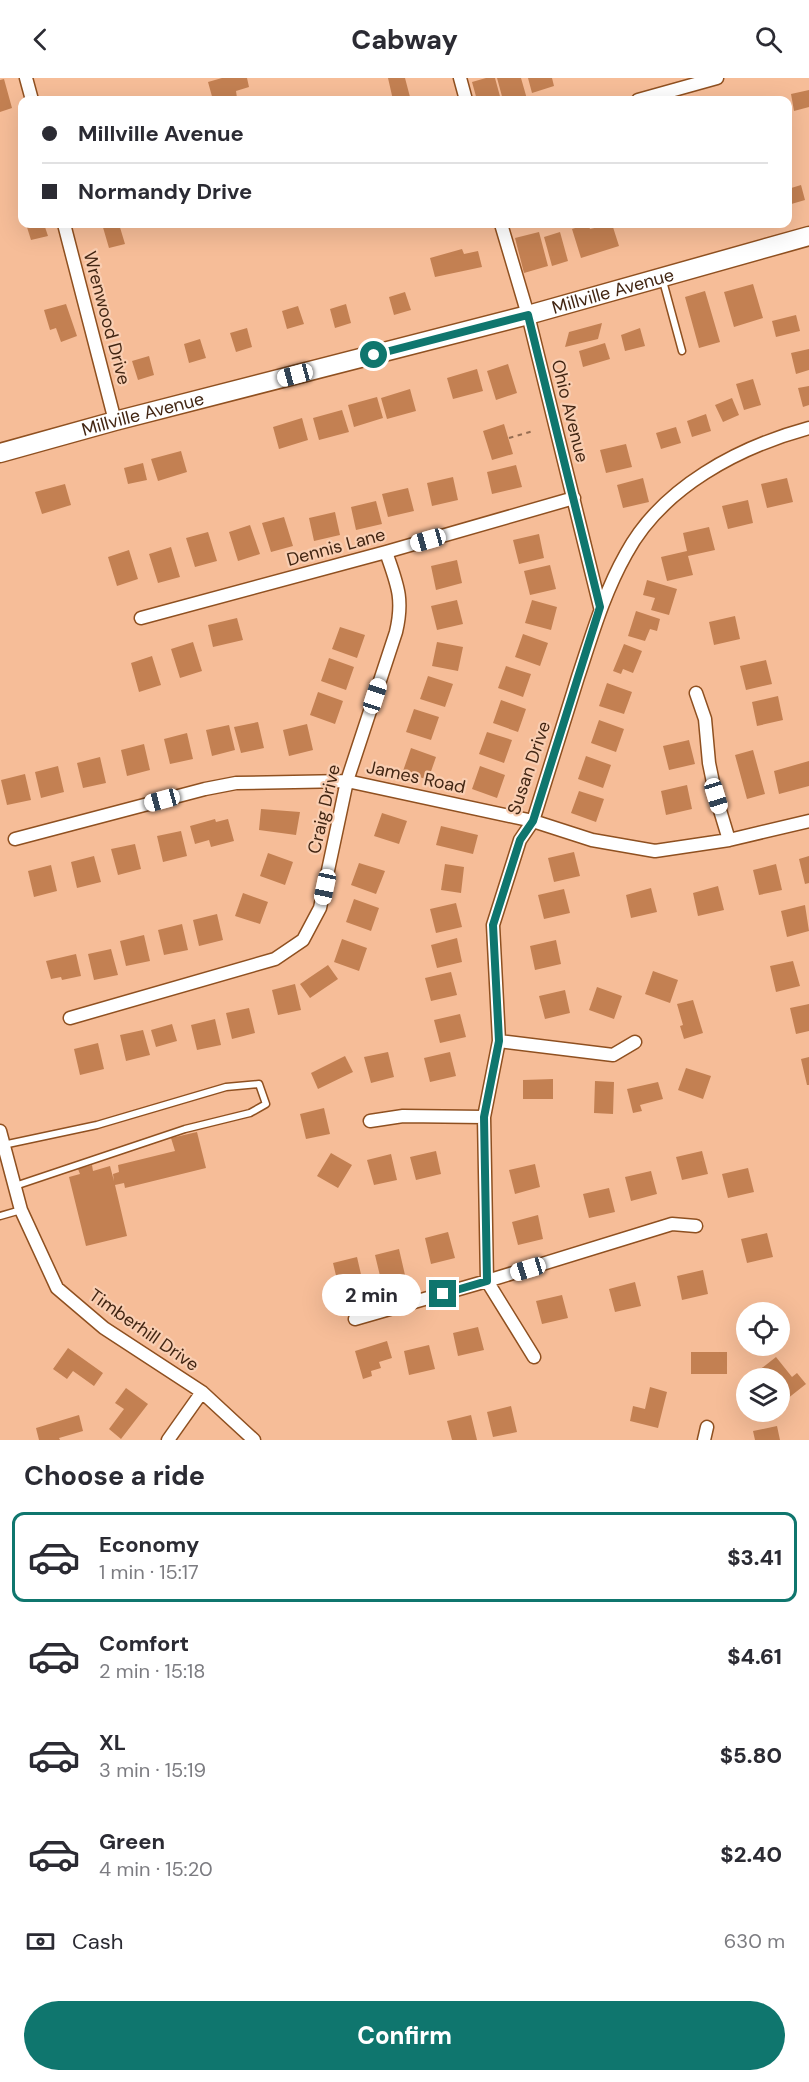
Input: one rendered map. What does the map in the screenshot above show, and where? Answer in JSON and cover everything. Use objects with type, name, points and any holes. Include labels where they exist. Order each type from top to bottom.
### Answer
[{"type":"main road","name":"Millville Avenue","points":[[0,453],[115,421],[528,315],[809,236]]},
{"type":"street","points":[[27,78],[31,96]]},
{"type":"street","points":[[460,78],[465,96]]},
{"type":"street","points":[[652,96],[717,78]]},
{"type":"street","name":"Wrenwood Drive","points":[[65,228],[115,421]]},
{"type":"street","name":"Ohio Avenue","points":[[502,228],[528,315],[600,607]]},
{"type":"street","name":"Susan Drive","points":[[487,1281],[484,1117],[499,1041],[493,925],[520,840],[533,821],[600,607],[626,552],[655,514],[688,483],[732,457],[789,433],[809,428]]},
{"type":"street","name":"Dennis Lane","points":[[141,618],[386,552],[574,498]]},
{"type":"street","name":"Craig Drive","points":[[70,1018],[275,959],[303,940],[320,908],[347,781],[400,615],[400,595],[386,552]]},
{"type":"street","points":[[696,693],[705,719],[716,796],[729,840]]},
{"type":"street","name":"James Road","points":[[15,839],[236,783],[347,781],[533,821],[592,840],[655,851],[729,840],[809,821]]},
{"type":"street","points":[[499,1041],[613,1055],[635,1042]]},
{"type":"street","points":[[370,1121],[403,1116],[484,1117]]},
{"type":"street","name":"Timberhill Drive","points":[[0,1131],[21,1210],[57,1288],[104,1328],[202,1392],[254,1440]]},
{"type":"street","points":[[355,1319],[672,1224],[696,1226]]},
{"type":"street","points":[[487,1281],[534,1356]]},
{"type":"street","points":[[168,1440],[202,1392]]},
{"type":"street","points":[[704,1440],[707,1427]]},
{"type":"lane","points":[[662,277],[682,351]]},
{"type":"lane","points":[[3,1145],[97,1125],[226,1087],[259,1084],[266,1104],[250,1113],[185,1129],[14,1186]]},
{"type":"lane","points":[[0,1216],[21,1210]]},
{"type":"path","points":[[508,438],[533,431]]},
{"type":"building","points":[[222,78],[247,78],[249,87],[236,91],[237,96],[212,96],[208,82]]},
{"type":"building","points":[[388,78],[405,78],[410,96],[392,96]]},
{"type":"building","points":[[495,78],[500,96],[476,96],[472,82]]},
{"type":"building","points":[[497,78],[521,78],[526,96],[502,96]]},
{"type":"building","points":[[528,78],[552,78],[554,86],[532,93]]},
{"type":"building","points":[[4,79],[12,108],[0,112],[0,80]]},
{"type":"building","points":[[809,90],[809,107],[794,111],[791,94]]},
{"type":"building","points":[[801,185],[805,200],[792,204],[792,188]]},
{"type":"building","points":[[27,228],[45,228],[48,236],[31,240]]},
{"type":"building","points":[[103,228],[120,228],[125,244],[109,248]]},
{"type":"building","points":[[613,228],[619,246],[581,258],[572,229]]},
{"type":"building","points":[[539,232],[548,266],[524,273],[515,238]]},
{"type":"building","points":[[560,232],[568,261],[552,266],[544,237]]},
{"type":"building","points":[[462,249],[464,254],[478,251],[482,267],[435,277],[430,258]]},
{"type":"building","points":[[753,284],[763,318],[734,327],[724,292]]},
{"type":"building","points":[[705,291],[720,342],[699,348],[685,297]]},
{"type":"building","points":[[405,292],[411,310],[394,315],[389,297]]},
{"type":"building","points":[[66,304],[77,336],[61,342],[56,328],[50,330],[44,310]]},
{"type":"building","points":[[346,304],[351,323],[335,328],[330,309]]},
{"type":"building","points":[[298,306],[304,324],[287,329],[282,311]]},
{"type":"building","points":[[796,315],[800,331],[776,337],[772,321]]},
{"type":"building","points":[[602,323],[598,339],[565,347],[569,332]]},
{"type":"building","points":[[247,328],[252,347],[236,352],[230,333]]},
{"type":"building","points":[[640,328],[645,346],[625,351],[621,335]]},
{"type":"building","points":[[200,339],[206,358],[189,363],[184,344]]},
{"type":"building","points":[[605,343],[610,359],[583,367],[579,351]]},
{"type":"building","points":[[809,349],[809,370],[796,374],[791,353]]},
{"type":"building","points":[[149,356],[154,375],[138,380],[132,361]]},
{"type":"building","points":[[508,364],[517,393],[496,400],[487,371]]},
{"type":"building","points":[[477,369],[483,391],[453,399],[447,378]]},
{"type":"building","points":[[753,379],[761,405],[744,410],[736,384]]},
{"type":"building","points":[[809,386],[809,405],[803,407],[798,388]]},
{"type":"building","points":[[410,389],[416,411],[387,419],[381,398]]},
{"type":"building","points":[[377,397],[383,418],[354,427],[348,405]]},
{"type":"building","points":[[732,398],[739,415],[723,422],[715,405]]},
{"type":"building","points":[[342,410],[349,432],[319,440],[313,418]]},
{"type":"building","points":[[706,414],[711,431],[692,437],[687,421]]},
{"type":"building","points":[[302,418],[308,440],[279,449],[273,427]]},
{"type":"building","points":[[504,424],[513,454],[492,460],[483,431]]},
{"type":"building","points":[[676,427],[681,443],[661,449],[656,433]]},
{"type":"building","points":[[626,444],[632,467],[606,473],[600,450]]},
{"type":"building","points":[[181,451],[187,472],[158,481],[151,459]]},
{"type":"building","points":[[143,463],[147,480],[128,484],[124,468]]},
{"type":"building","points":[[516,465],[522,487],[492,494],[487,472]]},
{"type":"building","points":[[453,477],[458,500],[432,506],[427,483]]},
{"type":"building","points":[[643,478],[649,502],[623,508],[617,485]]},
{"type":"building","points":[[787,478],[793,502],[767,508],[761,484]]},
{"type":"building","points":[[65,484],[71,505],[42,514],[35,492]]},
{"type":"building","points":[[408,488],[414,511],[388,517],[382,494]]},
{"type":"building","points":[[748,500],[753,523],[728,529],[722,506]]},
{"type":"building","points":[[376,501],[382,524],[356,530],[351,507]]},
{"type":"building","points":[[335,512],[340,535],[314,541],[309,518]]},
{"type":"building","points":[[284,517],[293,546],[271,552],[262,523]]},
{"type":"building","points":[[250,525],[260,554],[238,561],[229,532]]},
{"type":"building","points":[[709,527],[715,550],[688,556],[693,575],[667,581],[661,557],[687,551],[683,533]]},
{"type":"building","points":[[208,532],[217,561],[195,567],[186,538]]},
{"type":"building","points":[[539,534],[544,558],[519,564],[513,540]]},
{"type":"building","points":[[171,547],[180,577],[158,583],[149,554]]},
{"type":"building","points":[[129,550],[138,579],[117,586],[108,557]]},
{"type":"building","points":[[457,560],[462,583],[436,590],[431,566]]},
{"type":"building","points":[[550,565],[556,589],[530,595],[524,571]]},
{"type":"building","points":[[647,580],[677,589],[669,615],[651,610],[655,598],[643,595]]},
{"type":"building","points":[[457,600],[463,624],[437,630],[431,606]]},
{"type":"building","points":[[532,600],[557,607],[551,630],[525,623]]},
{"type":"building","points":[[636,611],[660,619],[657,631],[650,629],[645,641],[628,636]]},
{"type":"building","points":[[735,616],[740,639],[714,645],[709,622]]},
{"type":"building","points":[[237,618],[243,640],[213,647],[208,625]]},
{"type":"building","points":[[340,627],[365,635],[357,658],[332,649]]},
{"type":"building","points":[[523,634],[548,643],[540,666],[515,657]]},
{"type":"building","points":[[193,642],[202,671],[180,678],[171,649]]},
{"type":"building","points":[[437,642],[463,647],[458,671],[432,666]]},
{"type":"building","points":[[624,644],[642,651],[633,673],[623,669],[621,674],[613,671]]},
{"type":"building","points":[[152,656],[161,685],[139,692],[131,663]]},
{"type":"building","points":[[329,658],[354,667],[346,690],[321,681]]},
{"type":"building","points":[[766,660],[772,684],[746,690],[740,666]]},
{"type":"building","points":[[506,666],[531,674],[523,697],[498,688]]},
{"type":"building","points":[[428,676],[453,684],[445,707],[420,699]]},
{"type":"building","points":[[607,683],[632,692],[624,714],[599,706]]},
{"type":"building","points":[[318,692],[343,701],[335,724],[310,715]]},
{"type":"building","points":[[778,696],[783,720],[757,726],[752,702]]},
{"type":"building","points":[[501,700],[526,709],[518,732],[493,723]]},
{"type":"building","points":[[414,709],[439,717],[431,740],[406,732]]},
{"type":"building","points":[[599,720],[624,729],[616,752],[591,743]]},
{"type":"building","points":[[258,722],[264,748],[241,753],[234,727]]},
{"type":"building","points":[[307,724],[313,750],[289,756],[283,730]]},
{"type":"building","points":[[229,725],[235,750],[212,756],[206,730]]},
{"type":"building","points":[[487,732],[512,740],[504,763],[479,754]]},
{"type":"building","points":[[187,733],[193,759],[170,764],[164,739]]},
{"type":"building","points":[[689,740],[695,764],[669,770],[663,746]]},
{"type":"building","points":[[144,744],[150,770],[127,776],[121,750]]},
{"type":"building","points":[[411,748],[436,757],[428,780],[403,771]]},
{"type":"building","points":[[753,750],[765,794],[747,799],[735,755]]},
{"type":"building","points":[[586,756],[611,765],[603,788],[578,779]]},
{"type":"building","points":[[100,757],[106,783],[83,788],[77,763]]},
{"type":"building","points":[[809,761],[809,786],[779,794],[774,771]]},
{"type":"building","points":[[58,766],[64,792],[41,798],[35,772]]},
{"type":"building","points":[[480,766],[505,775],[497,798],[472,789]]},
{"type":"building","points":[[25,774],[31,800],[7,805],[1,780]]},
{"type":"building","points":[[687,785],[692,809],[666,815],[661,791]]},
{"type":"building","points":[[579,791],[604,799],[596,822],[571,813]]},
{"type":"building","points":[[261,809],[300,812],[296,835],[259,830]]},
{"type":"building","points":[[382,813],[407,821],[399,844],[374,836]]},
{"type":"building","points":[[215,819],[216,822],[228,819],[234,841],[211,847],[209,840],[195,844],[190,826]]},
{"type":"building","points":[[441,826],[478,835],[473,854],[436,845]]},
{"type":"building","points":[[181,831],[187,856],[163,862],[157,836]]},
{"type":"building","points":[[135,844],[141,869],[118,875],[111,849]]},
{"type":"building","points":[[574,852],[580,876],[554,882],[548,858]]},
{"type":"building","points":[[268,853],[293,862],[285,885],[260,876]]},
{"type":"building","points":[[94,856],[101,882],[77,888],[71,862]]},
{"type":"building","points":[[809,856],[809,883],[805,884],[799,859]]},
{"type":"building","points":[[359,863],[385,871],[376,894],[351,885]]},
{"type":"building","points":[[445,864],[464,867],[461,893],[441,890]]},
{"type":"building","points":[[776,864],[782,890],[759,895],[753,870]]},
{"type":"building","points":[[51,865],[57,891],[34,897],[28,871]]},
{"type":"building","points":[[718,886],[724,910],[698,916],[693,893]]},
{"type":"building","points":[[651,888],[657,912],[631,918],[626,895]]},
{"type":"building","points":[[564,889],[570,913],[544,919],[538,895]]},
{"type":"building","points":[[243,893],[268,902],[260,924],[235,916]]},
{"type":"building","points":[[354,899],[379,908],[371,931],[346,922]]},
{"type":"building","points":[[456,903],[462,927],[436,933],[430,909]]},
{"type":"building","points":[[805,905],[809,931],[787,937],[781,911]]},
{"type":"building","points":[[217,914],[223,940],[199,946],[193,920]]},
{"type":"building","points":[[182,924],[188,950],[164,955],[158,930]]},
{"type":"building","points":[[144,935],[150,961],[126,966],[120,941]]},
{"type":"building","points":[[457,938],[462,962],[437,968],[431,945]]},
{"type":"building","points":[[342,939],[367,948],[359,971],[334,962]]},
{"type":"building","points":[[556,940],[561,964],[535,970],[530,946]]},
{"type":"building","points":[[111,949],[118,975],[94,980],[88,954]]},
{"type":"building","points":[[76,954],[81,976],[62,980],[61,977],[51,979],[46,961]]},
{"type":"building","points":[[793,961],[800,986],[776,992],[770,966]]},
{"type":"building","points":[[328,965],[338,979],[310,998],[300,984]]},
{"type":"building","points":[[653,971],[678,980],[670,1003],[645,994]]},
{"type":"building","points":[[451,972],[457,995],[431,1001],[425,978]]},
{"type":"building","points":[[295,984],[301,1010],[278,1015],[272,990]]},
{"type":"building","points":[[597,987],[622,996],[614,1019],[589,1010]]},
{"type":"building","points":[[565,990],[570,1013],[545,1019],[539,996]]},
{"type":"building","points":[[693,1000],[703,1033],[684,1039],[677,1004]]},
{"type":"building","points":[[809,1004],[809,1031],[796,1034],[790,1008]]},
{"type":"building","points":[[249,1008],[255,1033],[232,1039],[226,1013]]},
{"type":"building","points":[[460,1014],[466,1037],[440,1043],[434,1020]]},
{"type":"building","points":[[215,1019],[221,1045],[197,1050],[191,1025]]},
{"type":"building","points":[[172,1024],[177,1041],[156,1047],[151,1030]]},
{"type":"building","points":[[143,1030],[150,1055],[126,1061],[120,1035]]},
{"type":"building","points":[[98,1043],[104,1069],[80,1075],[74,1049]]},
{"type":"building","points":[[388,1052],[394,1077],[371,1083],[364,1057]]},
{"type":"building","points":[[450,1052],[456,1076],[430,1082],[424,1058]]},
{"type":"building","points":[[345,1056],[353,1072],[318,1089],[311,1073]]},
{"type":"building","points":[[809,1057],[809,1085],[807,1085],[801,1059]]},
{"type":"building","points":[[686,1068],[711,1076],[703,1099],[678,1090]]},
{"type":"building","points":[[553,1079],[553,1099],[523,1099],[523,1080]]},
{"type":"building","points":[[595,1081],[614,1082],[613,1114],[594,1113]]},
{"type":"building","points":[[658,1082],[663,1099],[640,1105],[642,1111],[633,1113],[627,1089]]},
{"type":"building","points":[[324,1108],[330,1134],[306,1139],[300,1114]]},
{"type":"building","points":[[197,1132],[206,1168],[125,1188],[124,1183],[115,1185],[127,1236],[86,1246],[69,1177],[80,1174],[78,1169],[92,1165],[93,1171],[110,1166],[114,1181],[113,1174],[119,1172],[118,1165],[175,1151],[171,1138]]},
{"type":"building","points":[[436,1151],[441,1174],[416,1180],[410,1157]]},
{"type":"building","points":[[702,1151],[708,1174],[682,1180],[676,1157]]},
{"type":"building","points":[[331,1153],[352,1165],[338,1188],[317,1176]]},
{"type":"building","points":[[391,1154],[397,1180],[374,1185],[367,1160]]},
{"type":"building","points":[[535,1164],[540,1187],[515,1194],[509,1170]]},
{"type":"building","points":[[748,1168],[754,1192],[728,1198],[722,1174]]},
{"type":"building","points":[[651,1171],[657,1194],[631,1201],[625,1177]]},
{"type":"building","points":[[609,1188],[615,1212],[589,1218],[583,1194]]},
{"type":"building","points":[[538,1215],[543,1239],[518,1245],[512,1222]]},
{"type":"building","points":[[448,1232],[455,1258],[431,1264],[425,1238]]},
{"type":"building","points":[[767,1233],[773,1257],[747,1263],[741,1239]]},
{"type":"building","points":[[399,1249],[405,1275],[381,1280],[375,1255]]},
{"type":"building","points":[[357,1257],[363,1283],[339,1288],[333,1263]]},
{"type":"building","points":[[703,1270],[708,1294],[682,1300],[677,1276]]},
{"type":"building","points":[[635,1282],[641,1306],[615,1312],[609,1289]]},
{"type":"building","points":[[562,1295],[568,1318],[542,1324],[536,1301]]},
{"type":"building","points":[[478,1327],[484,1350],[458,1356],[453,1333]]},
{"type":"building","points":[[387,1341],[392,1358],[379,1362],[381,1368],[371,1371],[372,1376],[363,1379],[355,1351]]},
{"type":"building","points":[[429,1345],[435,1369],[409,1375],[404,1351]]},
{"type":"building","points":[[68,1348],[103,1373],[94,1386],[73,1371],[67,1379],[53,1369]]},
{"type":"building","points":[[691,1352],[727,1352],[727,1374],[691,1374]]},
{"type":"building","points":[[776,1357],[785,1368],[762,1368]]},
{"type":"building","points":[[797,1373],[806,1384],[790,1397],[790,1374],[792,1377]]},
{"type":"building","points":[[650,1387],[667,1392],[658,1428],[630,1421],[633,1406],[645,1409]]},
{"type":"building","points":[[126,1388],[148,1404],[121,1439],[109,1429],[124,1409],[115,1403]]},
{"type":"building","points":[[511,1406],[517,1432],[493,1437],[487,1412]]},
{"type":"building","points":[[79,1415],[83,1431],[59,1438],[60,1440],[39,1440],[36,1428]]},
{"type":"building","points":[[471,1415],[477,1440],[452,1440],[447,1421]]},
{"type":"building","points":[[777,1426],[780,1440],[755,1440],[753,1431]]},
{"type":"route","points":[[374,355],[528,315],[600,607],[533,821],[520,840],[493,925],[499,1041],[484,1117],[487,1281],[443,1294]]}]
